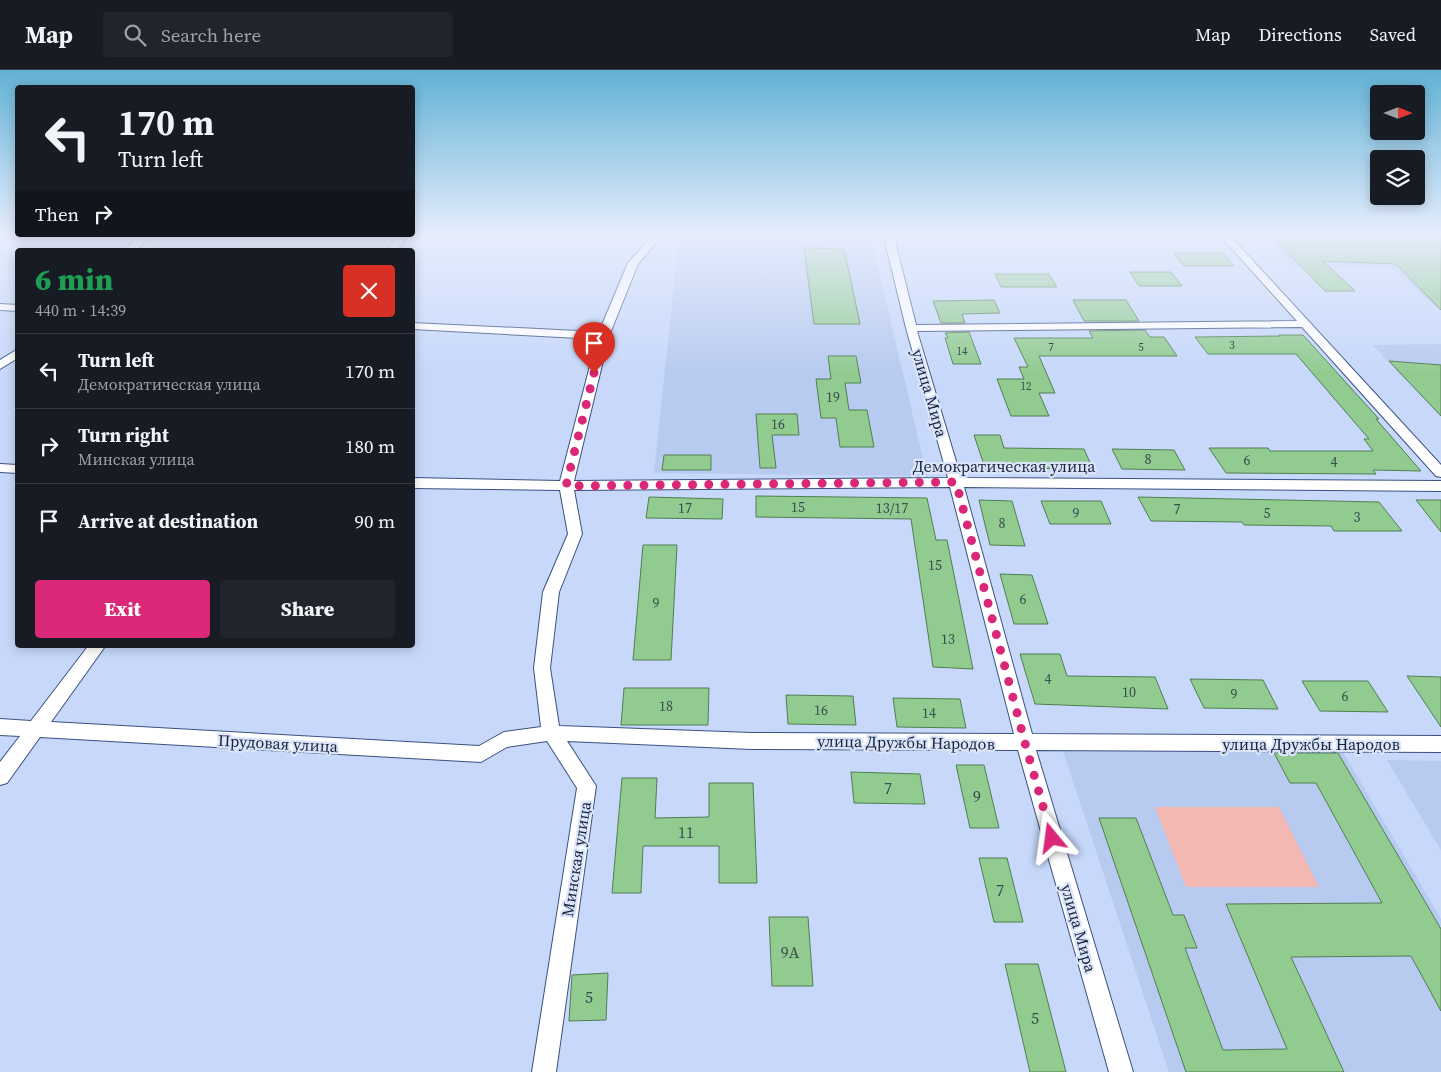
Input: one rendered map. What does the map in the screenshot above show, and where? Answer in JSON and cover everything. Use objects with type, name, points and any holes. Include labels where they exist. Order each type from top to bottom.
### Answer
[{"type":"street","name":"Минская улица","points":[[544,1072],[587,786],[551,733],[542,668],[551,592],[575,534],[566,486],[603,336],[625,280]]},
{"type":"street","name":"улица Мира","points":[[899,280],[911,328],[956,482],[1025,743],[1121,1072]]},
{"type":"street","points":[[1265,280],[1441,473]]},
{"type":"street","points":[[0,307],[15,308]]},
{"type":"street","points":[[911,328],[1306,324]]},
{"type":"street","points":[[415,326],[603,336]]},
{"type":"street","points":[[0,366],[15,354]]},
{"type":"street","points":[[0,468],[15,469]]},
{"type":"street","name":"Демократическая улица","points":[[415,483],[566,486],[956,482],[1441,486]]},
{"type":"street","points":[[0,777],[96,648]]},
{"type":"street","name":"Прудовая улица","points":[[0,727],[481,754],[504,740],[551,733]]},
{"type":"street","name":"улица Дружбы Народов","points":[[551,733],[752,741],[1441,744]]},
{"type":"shaded area","points":[[675,280],[881,280],[927,476],[654,473]]},
{"type":"shaded area","points":[[1405,280],[1441,280],[1441,307],[1436,307]]},
{"type":"shaded area","points":[[1441,344],[1441,416],[1372,345]]},
{"type":"shaded area","points":[[1340,747],[1441,919],[1441,1072],[1169,1072],[1062,748]]},
{"type":"shaded area","points":[[1387,760],[1441,761],[1441,850]]},
{"type":"shaded area","points":[[1155,807],[1279,807],[1319,887],[1186,887]]},
{"type":"building","points":[[808,280],[851,280],[860,324],[814,324]]},
{"type":"building","points":[[998,280],[1053,280],[1057,287],[1001,287]]},
{"type":"building","points":[[1135,280],[1177,280],[1182,286],[1139,286]]},
{"type":"building","points":[[1314,280],[1343,280],[1355,291],[1325,291]]},
{"type":"building","points":[[1411,280],[1441,280],[1441,310]]},
{"type":"building","points":[[994,300],[1000,313],[962,314],[965,323],[941,323],[933,301]]},
{"type":"building","points":[[1073,300],[1126,300],[1139,321],[1084,321]]},
{"type":"building","points":[[1145,330],[1150,337],[1164,337],[1177,356],[1039,356],[1055,393],[1039,393],[1049,416],[1011,416],[997,379],[1024,379],[1019,367],[1028,367],[1014,338],[1093,338],[1089,331]]},
{"type":"building","points":[[969,332],[981,364],[953,364],[945,338],[948,338],[945,333]]},
{"type":"building","points":[[1303,335],[1379,419],[1376,419],[1421,471],[1373,470],[1376,474],[1226,473],[1209,448],[1268,448],[1270,451],[1373,451],[1364,439],[1369,439],[1296,354],[1208,354],[1195,337]]},
{"type":"building","points":[[828,356],[856,356],[861,383],[845,383],[849,410],[867,410],[874,447],[840,447],[836,418],[821,418],[816,379],[831,379]]},
{"type":"building","points":[[1389,361],[1441,365],[1441,416]]},
{"type":"building","points":[[756,414],[797,414],[799,435],[772,435],[776,468],[760,468]]},
{"type":"building","points":[[974,435],[1000,435],[1004,448],[1084,449],[1093,469],[1011,468],[1013,472],[986,471]]},
{"type":"building","points":[[1112,449],[1174,450],[1185,470],[1122,469]]},
{"type":"building","points":[[664,455],[711,455],[711,470],[662,470]]},
{"type":"building","points":[[756,496],[927,498],[936,540],[947,540],[973,669],[933,667],[911,519],[756,517]]},
{"type":"building","points":[[649,497],[723,499],[722,519],[646,518]]},
{"type":"building","points":[[1138,497],[1379,502],[1402,531],[1334,531],[1331,526],[1244,525],[1242,522],[1151,521]]},
{"type":"building","points":[[979,500],[1012,501],[1025,546],[990,545]]},
{"type":"building","points":[[1416,500],[1441,500],[1441,532]]},
{"type":"building","points":[[1041,501],[1101,501],[1111,524],[1050,524]]},
{"type":"building","points":[[643,545],[677,545],[671,660],[633,660]]},
{"type":"building","points":[[1000,574],[1032,575],[1048,624],[1014,624]]},
{"type":"building","points":[[1020,654],[1060,654],[1067,676],[1155,677],[1168,709],[1035,704]]},
{"type":"building","points":[[1407,676],[1441,677],[1441,727]]},
{"type":"building","points":[[1190,679],[1263,680],[1278,709],[1204,708]]},
{"type":"building","points":[[1302,681],[1368,681],[1388,712],[1320,711]]},
{"type":"building","points":[[624,688],[709,688],[708,725],[621,725]]},
{"type":"building","points":[[786,695],[853,696],[856,725],[788,724]]},
{"type":"building","points":[[893,698],[960,699],[966,728],[897,727]]},
{"type":"building","points":[[1274,753],[1338,753],[1441,929],[1441,1011],[1411,956],[1291,957],[1344,1072],[1186,1072],[1099,818],[1136,818],[1173,915],[1184,915],[1197,948],[1185,948],[1223,1050],[1287,1049],[1226,904],[1382,903],[1316,783],[1290,783]]},
{"type":"building","points":[[956,765],[984,765],[999,828],[970,828]]},
{"type":"building","points":[[851,772],[920,774],[925,804],[854,803]]},
{"type":"building","points":[[622,778],[657,778],[655,818],[709,817],[709,783],[753,783],[757,883],[719,883],[719,846],[643,846],[641,893],[612,893]]},
{"type":"building","points":[[979,858],[1007,858],[1023,922],[994,922]]},
{"type":"building","points":[[769,917],[808,917],[813,986],[772,986]]},
{"type":"building","points":[[1005,964],[1038,964],[1066,1072],[1030,1072]]},
{"type":"building","points":[[608,973],[606,1020],[569,1021],[572,975]]},
{"type":"route","points":[[594,373],[566,486],[956,482],[1052,838]]}]
